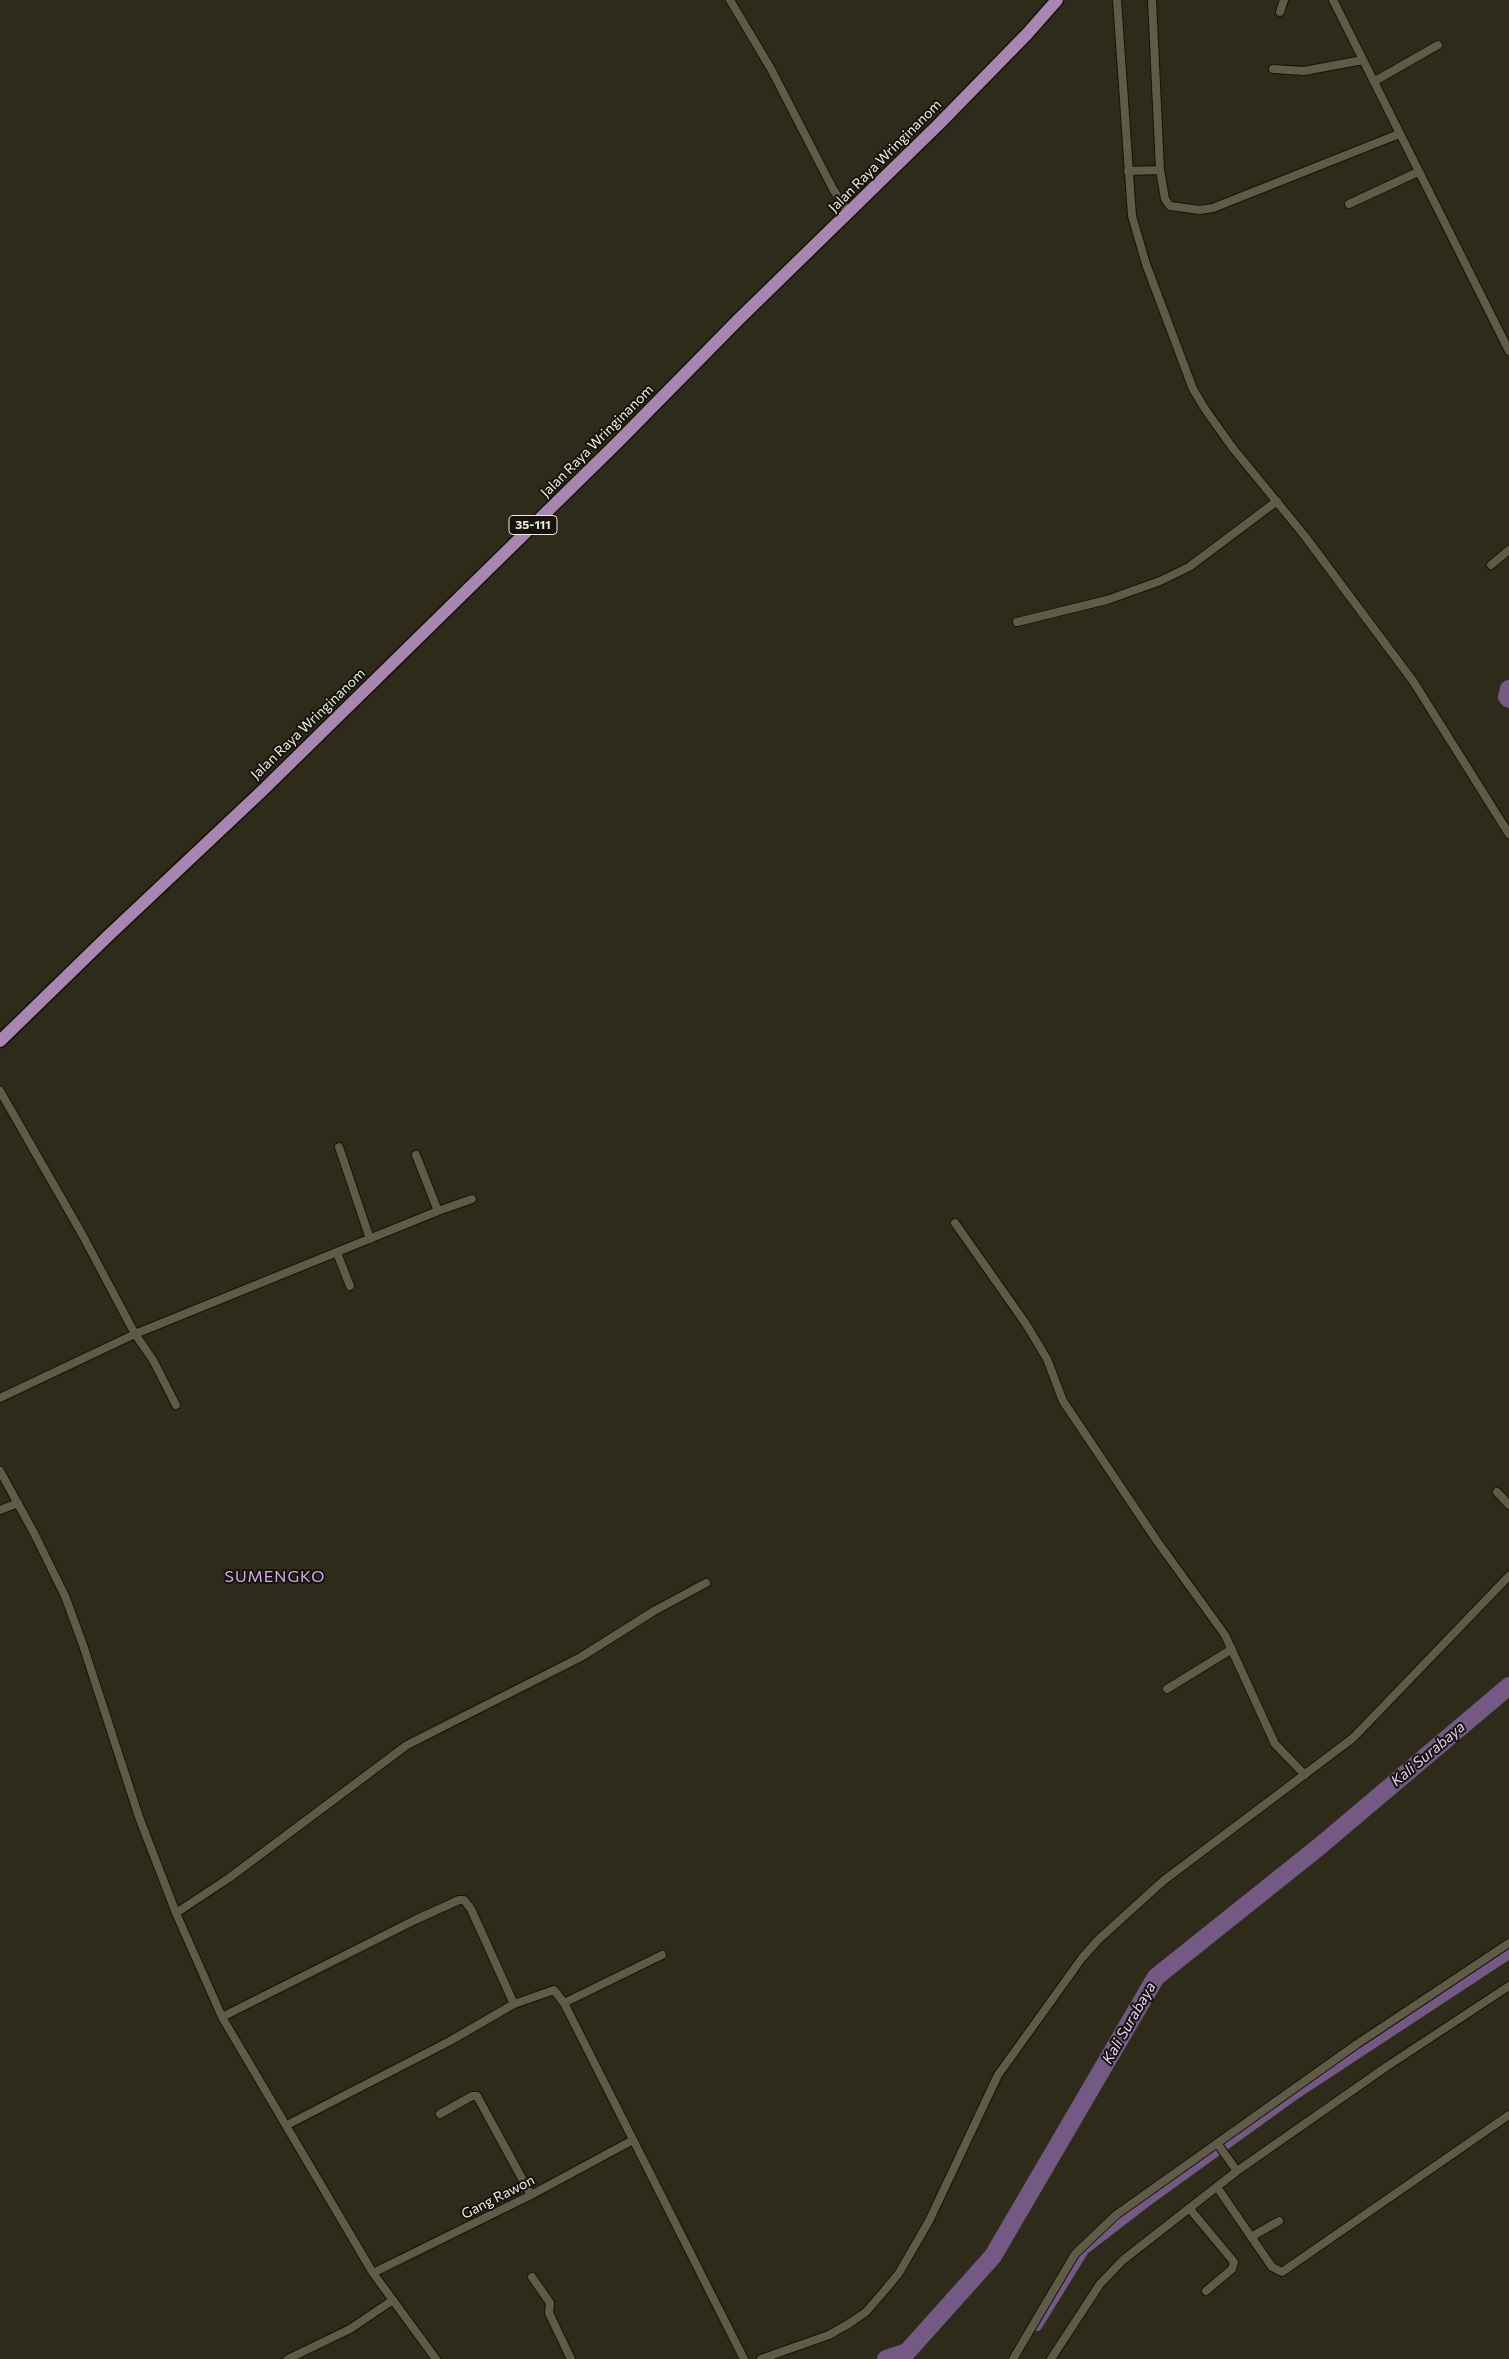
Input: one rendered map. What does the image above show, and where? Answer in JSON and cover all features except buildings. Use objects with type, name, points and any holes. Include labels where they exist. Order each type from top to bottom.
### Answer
[{"type":"main road","name":"Jalan Raya Wringinanom","points":[[0,1041],[262,791],[617,443],[738,320],[849,214],[1000,62],[1057,0]]},
{"type":"street","points":[[730,0],[771,69],[833,189],[849,214]]},
{"type":"street","points":[[1117,0],[1132,216],[1140,246],[1190,383],[1224,436],[1277,501],[1413,681],[1509,834]]},
{"type":"street","points":[[1152,0],[1160,170],[1165,199],[1170,206],[1207,209],[1399,134]]},
{"type":"street","points":[[1280,12],[1284,0]]},
{"type":"street","points":[[1333,0],[1509,351]]},
{"type":"street","points":[[1375,81],[1438,45]]},
{"type":"street","points":[[1273,69],[1304,71],[1363,60]]},
{"type":"street","points":[[1128,171],[1160,170]]},
{"type":"street","points":[[1349,204],[1418,172]]},
{"type":"street","points":[[1017,622],[1107,600],[1160,581],[1190,566],[1277,501]]},
{"type":"street","points":[[1491,565],[1509,550]]},
{"type":"street","points":[[0,1091],[82,1234],[135,1334],[153,1360],[176,1405]]},
{"type":"street","points":[[339,1147],[370,1240]]},
{"type":"street","points":[[416,1155],[438,1211]]},
{"type":"street","points":[[0,1398],[135,1334],[438,1211],[472,1199]]},
{"type":"street","points":[[955,1222],[1026,1324],[1047,1359],[1063,1401],[1157,1541],[1222,1630],[1275,1744],[1305,1775]]},
{"type":"street","points":[[337,1253],[350,1286]]},
{"type":"street","points":[[0,1471],[54,1572],[73,1617],[139,1818],[176,1913],[222,2017],[373,2273],[436,2359]]},
{"type":"street","points":[[1497,1492],[1509,1505]]},
{"type":"street","points":[[0,1510],[18,1503]]},
{"type":"street","points":[[761,2359],[829,2335],[850,2323],[876,2302],[898,2273],[929,2221],[998,2075],[1082,1958],[1121,1917],[1162,1881],[1305,1775],[1366,1726],[1509,1576]]},
{"type":"street","points":[[176,1913],[229,1878],[407,1744],[581,1657],[654,1611],[706,1583]]},
{"type":"street","points":[[1167,1689],[1232,1648]]},
{"type":"street","points":[[222,2017],[415,1920],[459,1900],[464,1900],[471,1909],[514,2004]]},
{"type":"street","points":[[1013,2359],[1076,2254],[1126,2207],[1218,2145],[1363,2040],[1509,1943]]},
{"type":"street","points":[[564,2003],[662,1955]]},
{"type":"street","points":[[1051,2359],[1107,2276],[1192,2212],[1216,2187],[1386,2067],[1509,1986]]},
{"type":"street","points":[[287,2125],[450,2041],[514,2004],[554,1990],[564,2003],[744,2359]]},
{"type":"street","points":[[440,2114],[472,2096],[477,2096],[531,2195]]},
{"type":"street","points":[[1216,2187],[1274,2269],[1280,2272],[1286,2270],[1509,2115]]},
{"type":"street","name":"Gang Rawon","points":[[373,2273],[531,2195],[633,2140]]},
{"type":"street","points":[[1218,2145],[1237,2171]]},
{"type":"street","points":[[1192,2212],[1234,2262],[1232,2268],[1206,2292]]},
{"type":"street","points":[[1250,2237],[1279,2222]]},
{"type":"street","points":[[532,2278],[550,2303],[549,2313],[570,2359]]},
{"type":"street","points":[[288,2359],[350,2329],[392,2300]]},
{"type":"waterway","name":"Kali Surabaya","points":[[1509,689],[1507,697],[1509,699]]},
{"type":"waterway","name":"Kali Surabaya","points":[[886,2359],[907,2352],[993,2256],[1156,1977],[1320,1846],[1509,1686]]},
{"type":"waterway","points":[[1037,2326],[1084,2250],[1145,2203],[1296,2094],[1509,1954]]},
{"type":"district","name":"SUMENGKO","points":[[275,1577]]}]
